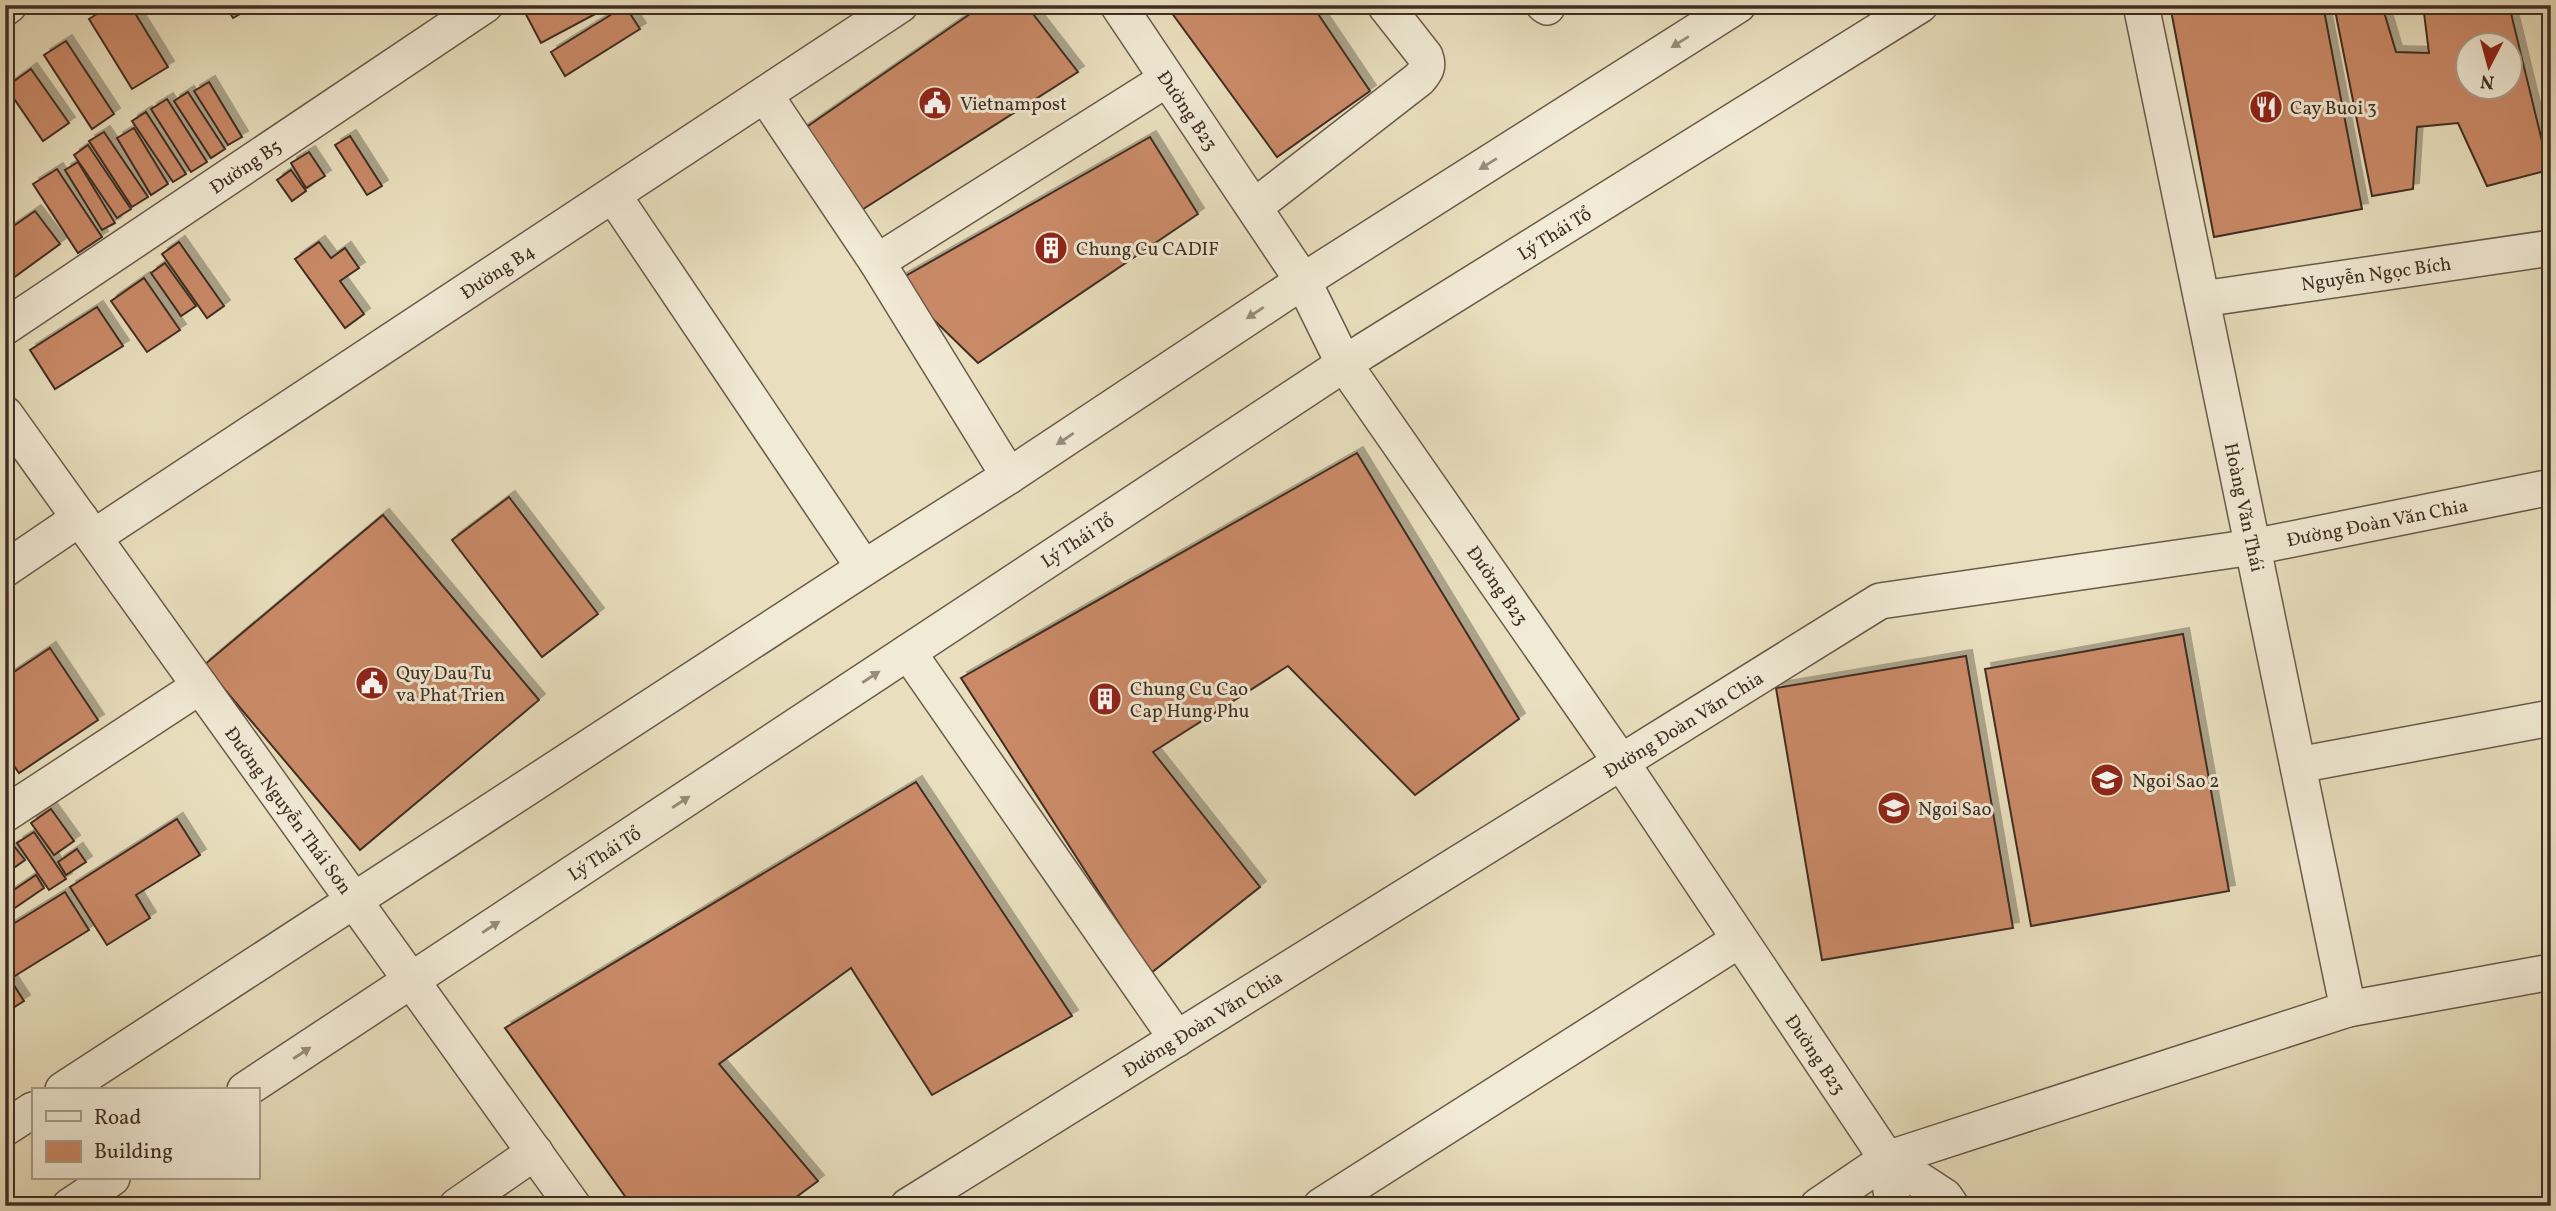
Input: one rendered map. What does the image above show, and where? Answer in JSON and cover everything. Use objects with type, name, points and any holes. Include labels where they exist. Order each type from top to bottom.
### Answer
[{"type":"street","name":"Đường B5","points":[[5,327],[485,5]]},
{"type":"street","name":"Đường B4","points":[[5,569],[87,528],[613,194],[900,5]]},
{"type":"street","name":"Đường B23","points":[[1118,5],[1303,281],[1344,364],[1621,762],[1887,1159]]},
{"type":"street","points":[[1254,208],[1426,71],[1428,63],[1425,56],[1386,5]]},
{"type":"street","points":[[66,1088],[1009,476],[1303,281],[1738,5]]},
{"type":"street","name":"Lý Thái Tổ","points":[[248,1088],[1344,364],[1920,5]]},
{"type":"street","name":"Hoàng Văn Thái","points":[[2141,5],[2348,1009]]},
{"type":"street","points":[[877,262],[1167,79]]},
{"type":"street","points":[[765,94],[877,262],[1009,476]]},
{"type":"street","points":[[613,194],[864,568]]},
{"type":"street","name":"Nguyễn Ngọc Bích","points":[[2202,299],[2551,248]]},
{"type":"street","name":"Đường Nguyễn Thái Sơn","points":[[5,414],[573,1206]]},
{"type":"street","name":"Đường Đoàn Văn Chia","points":[[908,1206],[1880,601],[2253,547],[2551,487]]},
{"type":"street","points":[[908,652],[1177,1039]]},
{"type":"street","points":[[5,814],[200,686]]},
{"type":"street","points":[[2298,765],[2551,718]]},
{"type":"street","points":[[1321,1206],[1739,940]]},
{"type":"street","points":[[1818,1206],[1887,1159],[2348,1009],[2551,972]]},
{"type":"street","points":[[5,1128],[32,1111]]},
{"type":"street","points":[[457,1206],[535,1152]]},
{"type":"street","points":[[1887,1159],[1893,1206]]},
{"type":"street","points":[[1887,1159],[1945,1198],[1951,1206]]},
{"type":"street","points":[[70,1206],[109,1180]]},
{"type":"building","points":[[111,5],[130,5],[168,67],[132,89],[89,19]]},
{"type":"building","points":[[225,5],[256,5],[233,18]]},
{"type":"building","points":[[521,5],[612,5],[541,43]]},
{"type":"building","name":"Vietnampost","points":[[983,5],[1026,5],[1078,72],[857,213],[795,135]]},
{"type":"building","points":[[1166,5],[1312,5],[1370,91],[1277,157]]},
{"type":"building","name":"Cay Buoi 3","points":[[2170,5],[2323,5],[2362,209],[2214,237]]},
{"type":"building","points":[[2334,5],[2382,5],[2396,52],[2429,53],[2423,5],[2509,5],[2516,32],[2454,32],[2454,102],[2524,102],[2524,67],[2549,170],[2487,186],[2458,123],[2417,127],[2413,189],[2372,196]]},
{"type":"building","points":[[625,6],[640,29],[565,76],[551,52]]},
{"type":"building","points":[[66,41],[114,114],[92,129],[44,55]]},
{"type":"building","points":[[31,69],[69,123],[43,141],[6,87]]},
{"type":"building","points":[[209,82],[242,137],[228,145],[194,91]]},
{"type":"building","points":[[188,92],[225,149],[211,158],[174,101]]},
{"type":"building","points":[[167,99],[207,162],[191,172],[151,109]]},
{"type":"building","points":[[146,112],[186,174],[173,182],[132,121]]},
{"type":"building","points":[[134,128],[168,184],[151,195],[117,138]]},
{"type":"building","points":[[104,132],[148,197],[132,207],[89,141]]},
{"type":"building","points":[[350,136],[382,186],[367,195],[335,145]]},
{"type":"building","name":"Chung Cu CADIF","points":[[1150,137],[1198,214],[978,363],[895,282]]},
{"type":"building","points":[[88,145],[131,209],[117,218],[74,155]]},
{"type":"building","points":[[309,152],[325,176],[306,188],[291,163]]},
{"type":"building","points":[[78,162],[115,223],[102,230],[65,170]]},
{"type":"building","points":[[57,169],[102,237],[78,253],[33,184]]},
{"type":"building","points":[[291,170],[306,191],[292,201],[277,180]]},
{"type":"building","points":[[35,211],[60,244],[5,284],[5,232]]},
{"type":"building","points":[[179,242],[224,306],[207,318],[162,254]]},
{"type":"building","points":[[319,242],[331,258],[345,248],[359,268],[340,281],[364,314],[345,328],[295,259]]},
{"type":"building","points":[[165,263],[196,306],[181,316],[151,273]]},
{"type":"building","points":[[144,278],[180,330],[147,352],[111,301]]},
{"type":"building","points":[[97,307],[123,346],[55,389],[30,350]]},
{"type":"building","name":"Chung Cu Cao Cap Hung Phu","points":[[1357,453],[1519,719],[1415,795],[1288,666],[1153,752],[1260,887],[1151,973],[961,678]]},
{"type":"building","points":[[509,497],[598,614],[542,657],[452,540]]},
{"type":"building","name":"Quy Dau Tu va Phat Trien","points":[[383,515],[539,700],[360,850],[204,665]]},
{"type":"building","name":"Ngoi Sao 2","points":[[2183,634],[2229,891],[2031,926],[1985,669]]},
{"type":"building","points":[[50,648],[98,720],[19,773],[5,753],[5,732],[12,728],[5,718],[5,678]]},
{"type":"building","name":"Ngoi Sao","points":[[1966,656],[2013,928],[1822,960],[1776,688]]},
{"type":"building","points":[[916,782],[1072,1016],[932,1095],[851,968],[719,1064],[818,1181],[784,1206],[632,1206],[505,1028]]},
{"type":"building","points":[[51,809],[74,841],[54,855],[31,823]]},
{"type":"building","points":[[177,819],[200,855],[136,895],[150,918],[107,945],[70,887]]},
{"type":"building","points":[[34,832],[66,879],[49,890],[17,843]]},
{"type":"building","points":[[14,846],[25,860],[5,874],[5,852]]},
{"type":"building","points":[[77,849],[86,862],[66,875],[58,862]]},
{"type":"building","points":[[36,875],[44,888],[6,914],[5,896]]},
{"type":"building","points":[[65,892],[89,930],[10,979],[24,1001],[5,1013],[5,929]]},
{"type":"place","name":"Vietnampost","points":[[935,103]]},
{"type":"place","name":"Cay Buoi 3","points":[[2266,107]]},
{"type":"place","name":"Chung Cu CADIF","points":[[1051,248]]},
{"type":"place","name":"Quy Dau Tu va Phat Trien","points":[[372,683]]},
{"type":"place","name":"Chung Cu Cao Cap Hung Phu","points":[[1105,699]]},
{"type":"place","name":"Ngoi Sao 2","points":[[2107,780]]},
{"type":"place","name":"Ngoi Sao","points":[[1894,808]]}]
